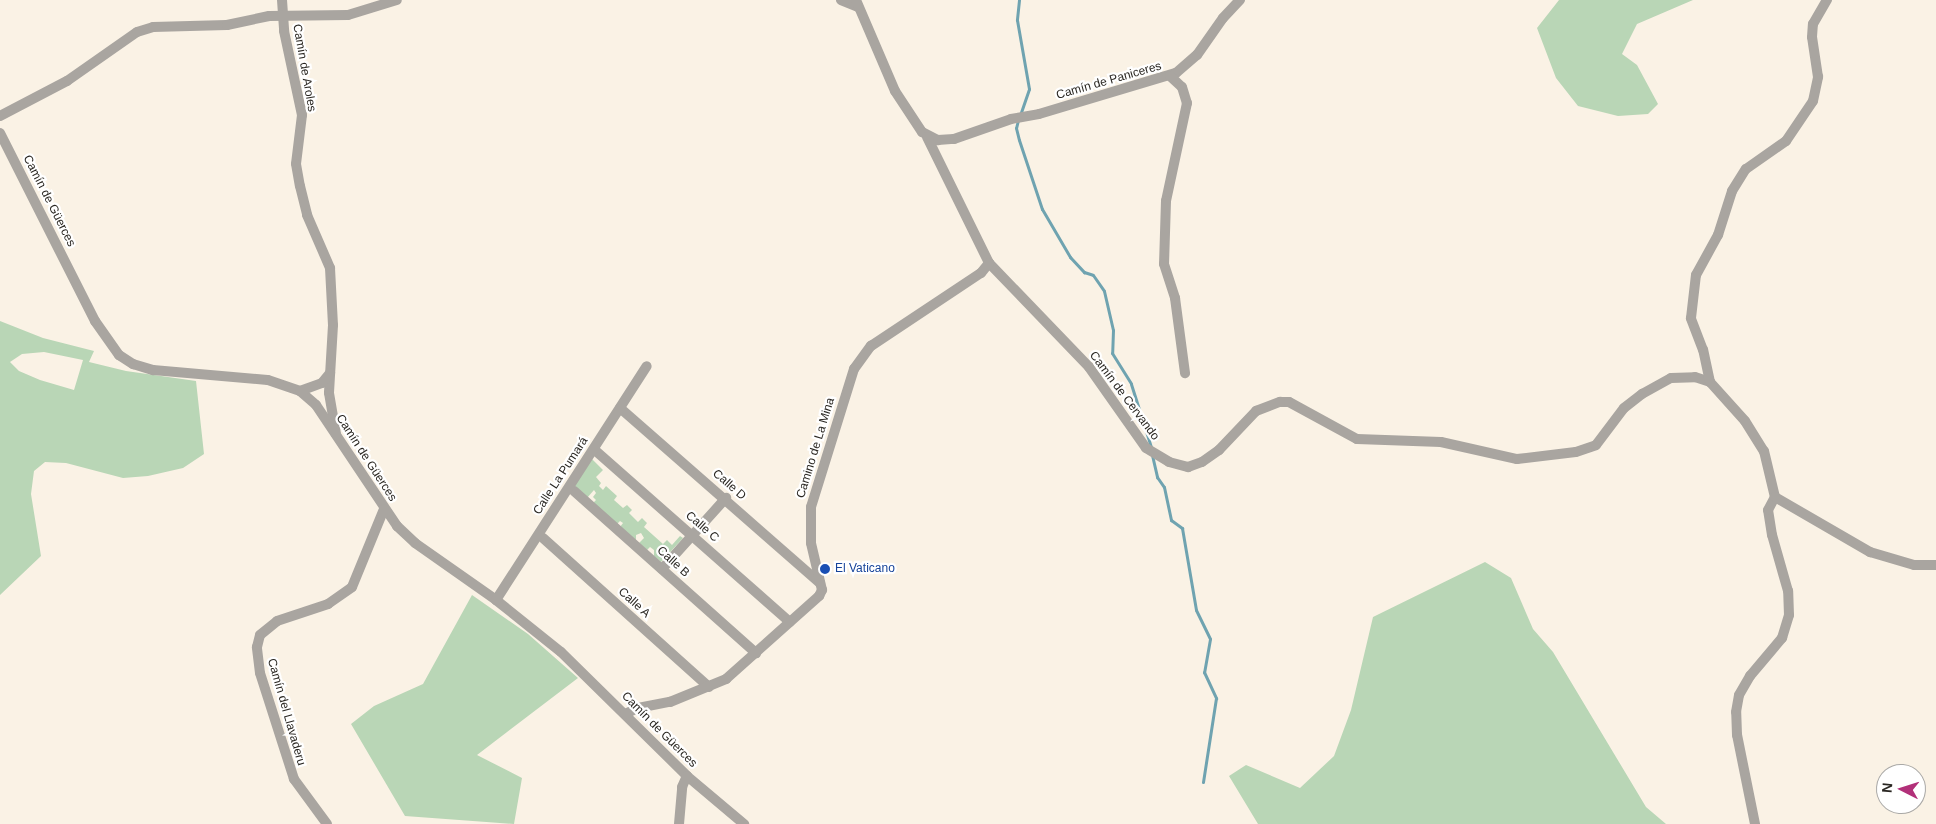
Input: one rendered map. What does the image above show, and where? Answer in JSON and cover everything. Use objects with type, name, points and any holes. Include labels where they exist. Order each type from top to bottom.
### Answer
[{"type":"street","name":"Camín de Aroles","points":[[282,0],[282,17],[302,115],[296,164],[307,215],[330,268],[333,325],[329,393],[336,434]]},
{"type":"street","points":[[0,116],[67,81],[137,32],[153,28],[203,28],[282,17],[348,15],[397,0]]},
{"type":"street","points":[[841,0],[857,3]]},
{"type":"street","name":"Camín de Paniceres","points":[[927,138],[938,140],[954,139],[1011,119],[1027,117],[1170,76],[1197,55],[1223,18],[1240,0]]},
{"type":"street","points":[[1755,824],[1737,735],[1736,712],[1739,695],[1750,676],[1782,638],[1789,615],[1788,591],[1772,535],[1768,510],[1775,497],[1764,451],[1745,421],[1710,382],[1703,350],[1691,318],[1696,275],[1718,235],[1732,191],[1746,169],[1786,141],[1813,101],[1818,77],[1812,37],[1814,24],[1827,0]]},
{"type":"street","name":"Camín de Cervando","points":[[857,3],[895,91],[927,138],[989,263],[1089,367],[1146,448],[1158,457],[1178,466],[1202,462],[1219,450],[1256,411],[1270,405],[1289,402],[1357,439],[1418,439],[1503,458],[1532,459],[1596,445],[1633,400],[1671,378],[1695,377],[1710,382]]},
{"type":"street","points":[[1170,76],[1182,87],[1187,103],[1166,201],[1164,264],[1175,298],[1185,373]]},
{"type":"street","name":"Camín de Güerces","points":[[0,133],[95,321],[119,356],[133,364],[153,370],[268,380],[300,391],[316,405],[384,509],[415,543],[496,600],[561,652],[687,776],[744,824]]},
{"type":"street","name":"Camino de La Mina","points":[[820,582],[811,543],[811,507],[854,369],[871,346],[982,274],[989,263]]},
{"type":"street","name":"Calle La Pumará","points":[[496,600],[647,366]]},
{"type":"street","points":[[300,391],[322,383],[330,373]]},
{"type":"street","name":"Calle D","points":[[620,408],[726,498],[820,582]]},
{"type":"street","name":"Calle C","points":[[598,452],[790,622]]},
{"type":"street","name":"Calle B","points":[[574,491],[756,653]]},
{"type":"street","points":[[1775,497],[1870,552],[1914,565],[1936,565]]},
{"type":"street","points":[[662,569],[726,498]]},
{"type":"street","name":"Camín del Llavaderu","points":[[327,824],[294,779],[260,673],[257,647],[260,635],[277,621],[328,604],[352,587],[359,576],[384,509]]},
{"type":"street","name":"Calle A","points":[[543,538],[710,687]]},
{"type":"street","points":[[625,714],[638,708],[670,702],[726,679],[819,596],[820,582]]},
{"type":"street","points":[[679,824],[682,787],[687,776]]},
{"type":"green space","points":[[1559,0],[1693,0],[1637,24],[1622,54],[1637,65],[1658,104],[1648,114],[1618,116],[1578,106],[1556,78],[1537,28]]},
{"type":"green space","points":[[0,321],[43,338],[94,351],[89,362],[126,371],[196,381],[204,454],[183,468],[148,476],[123,478],[66,463],[45,462],[34,471],[31,494],[41,556],[0,595]],"holes":[[[44,352],[83,360],[74,390],[40,380],[19,371],[10,362],[22,354]]]},
{"type":"green space","points":[[590,457],[603,470],[596,477],[601,483],[599,486],[603,490],[606,486],[617,496],[614,500],[623,508],[627,505],[632,510],[629,513],[638,522],[642,518],[647,523],[644,527],[663,544],[667,540],[672,545],[680,536],[683,538],[661,562],[654,556],[654,550],[650,547],[647,550],[639,543],[644,538],[641,533],[636,535],[636,540],[620,527],[623,523],[620,521],[617,524],[593,503],[596,500],[593,497],[596,493],[594,490],[587,498],[573,485]]},
{"type":"green space","points":[[1485,562],[1511,578],[1533,629],[1553,652],[1646,807],[1666,824],[1258,824],[1229,776],[1246,765],[1300,788],[1334,756],[1351,710],[1373,617]]},
{"type":"green space","points":[[472,595],[528,634],[578,678],[477,755],[522,778],[514,824],[405,816],[351,724],[374,706],[423,684]]},
{"type":"waterway","points":[[1019,0],[1017,20],[1029,89],[1020,115]]},
{"type":"waterway","points":[[1018,120],[1016,128],[1019,140],[1042,209],[1070,257],[1084,272],[1093,275],[1104,291],[1113,330],[1112,353],[1131,384],[1151,447]]},
{"type":"waterway","points":[[1152,455],[1157,477],[1164,487],[1171,520],[1182,528],[1196,610],[1210,639],[1204,672],[1216,698],[1203,782]]},
{"type":"place","name":"El Vaticano","points":[[825,569]]}]
